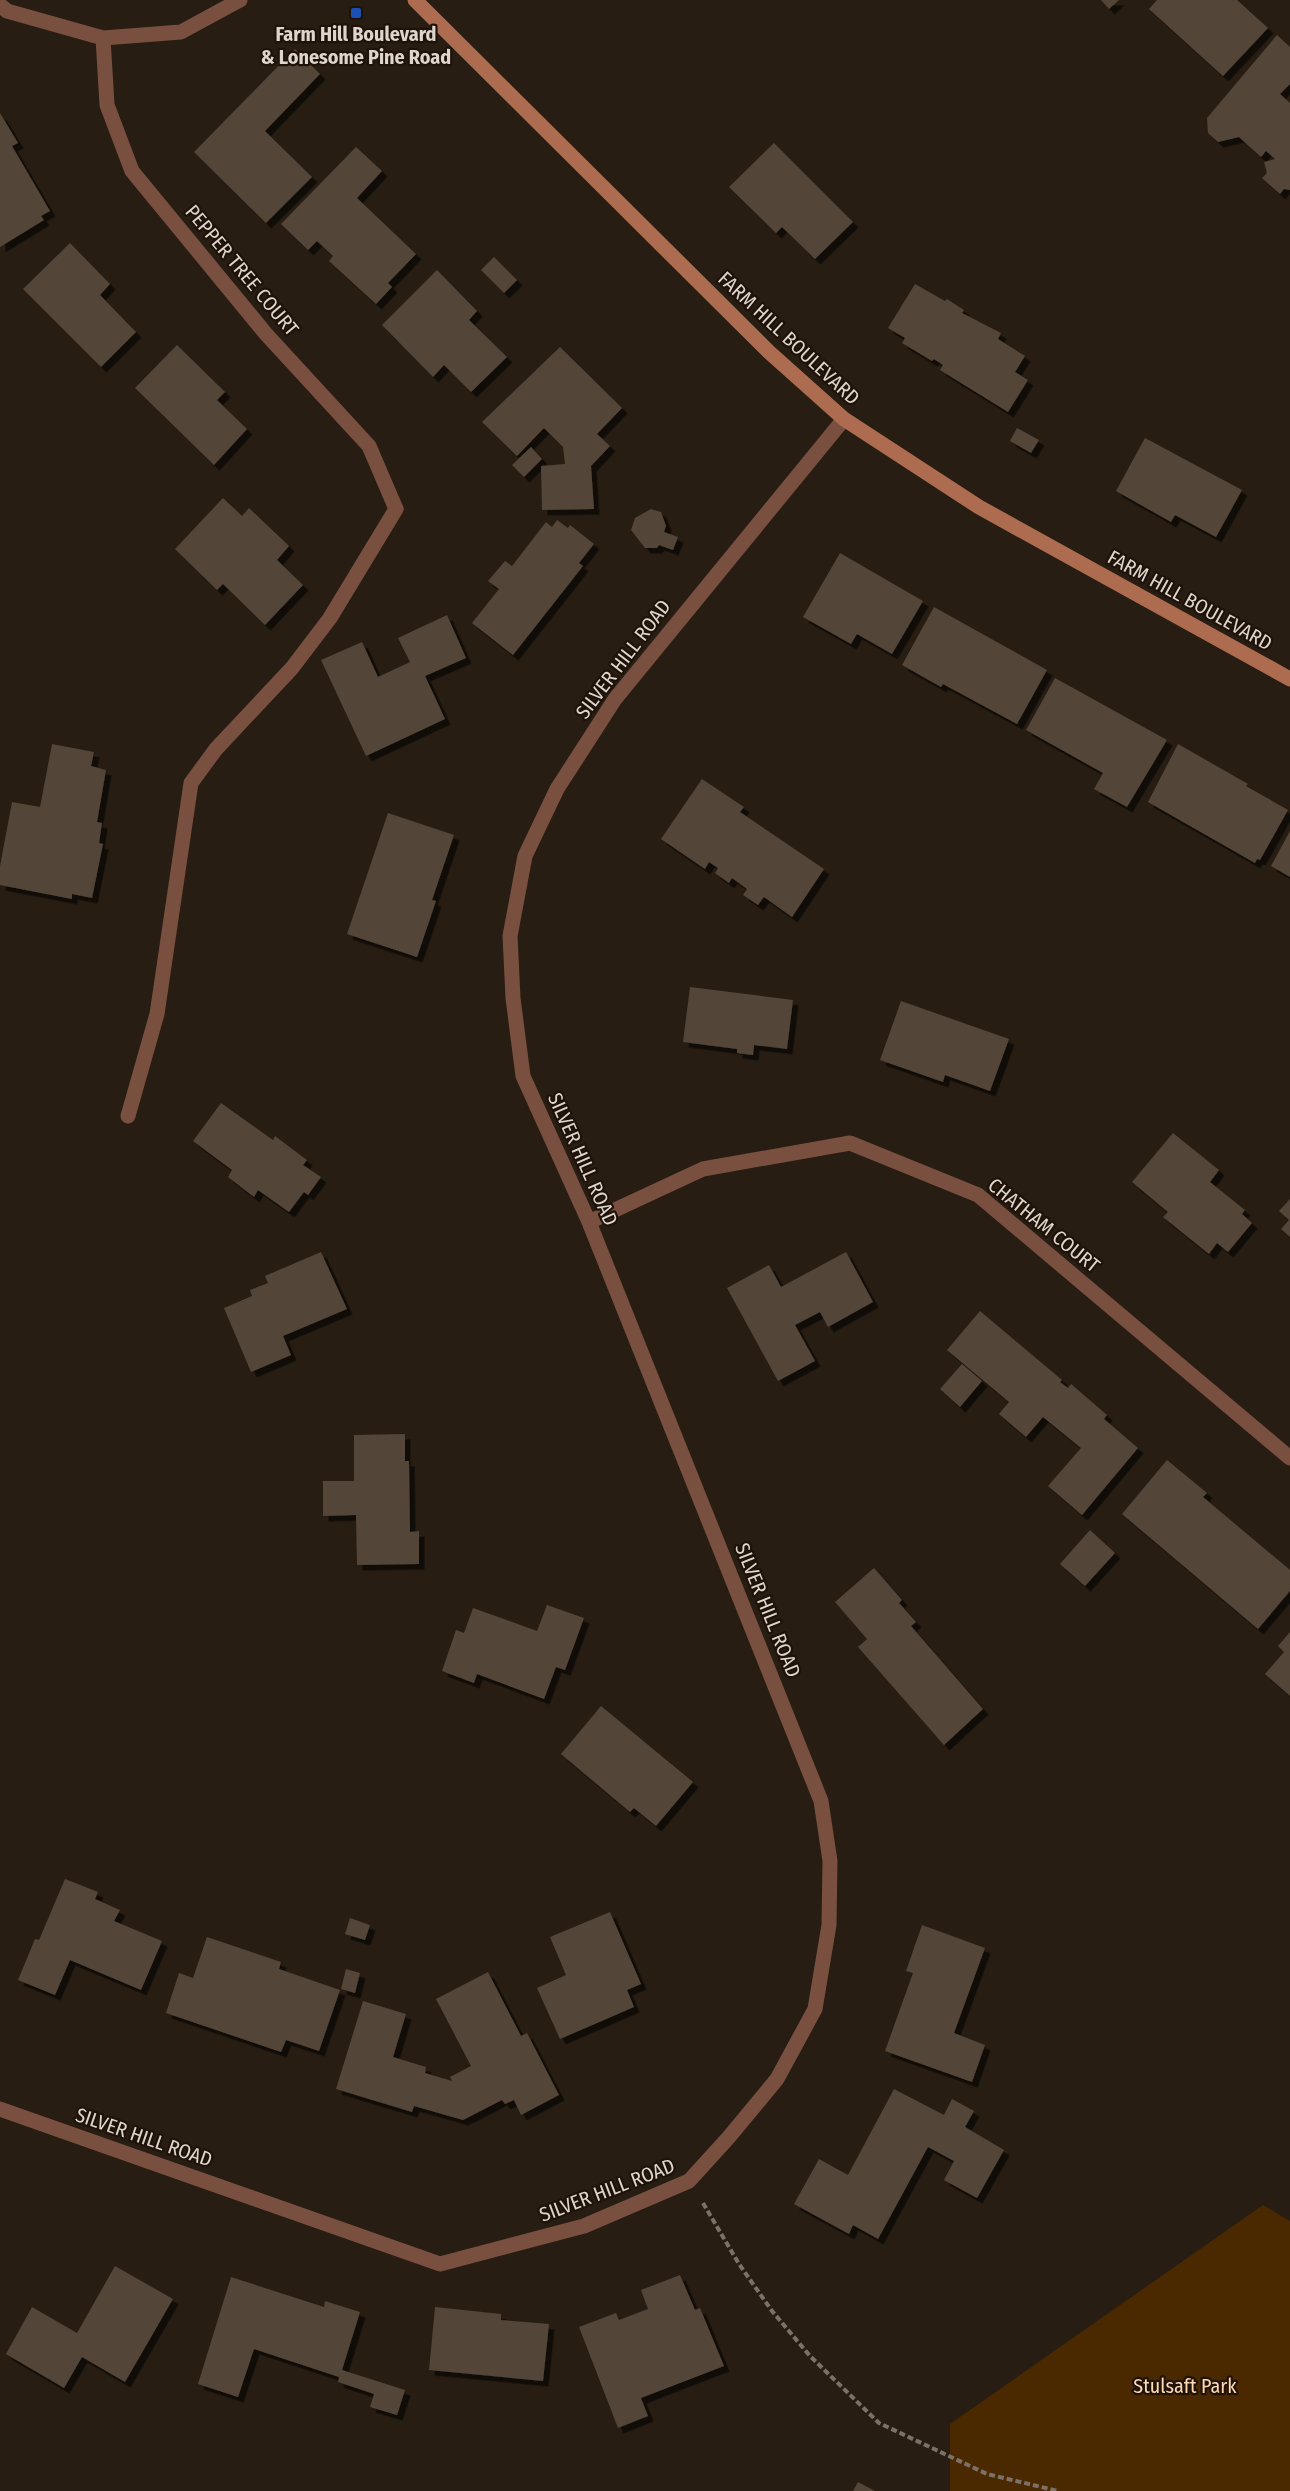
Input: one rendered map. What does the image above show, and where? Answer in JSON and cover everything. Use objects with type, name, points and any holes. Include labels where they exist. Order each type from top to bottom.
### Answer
[{"type":"main road","name":"FARM HILL BOULEVARD","points":[[415,0],[768,352],[844,419],[979,507],[1290,679]]},
{"type":"street","points":[[0,5],[7,12],[103,38],[181,32],[240,0]]},
{"type":"street","name":"PEPPER TREE COURT","points":[[103,38],[107,105],[132,171],[266,334],[369,446],[396,509],[324,626],[292,668],[216,749],[190,783],[157,1014],[128,1116]]},
{"type":"street","name":"SILVER HILL ROAD","points":[[0,2109],[440,2264],[516,2246],[584,2226],[689,2181],[777,2079],[815,2009],[829,1925],[830,1861],[821,1801],[589,1222],[523,1076],[513,998],[510,936],[525,856],[557,789],[615,699],[844,419]]},
{"type":"street","name":"CHATHAM COURT","points":[[589,1222],[703,1169],[850,1143],[978,1195],[1290,1458]]},
{"type":"path","points":[[689,2181],[739,2264],[772,2312],[810,2356],[879,2423],[987,2474],[1058,2491]]},
{"type":"green space","name":"Stulsaft Park","points":[[1263,2205],[1290,2221],[1290,2491],[950,2491],[950,2424]]},
{"type":"building","points":[[1101,0],[1119,0],[1109,9]]},
{"type":"building","points":[[1157,0],[1237,0],[1268,28],[1223,76],[1149,9]]},
{"type":"building","points":[[1277,35],[1290,47],[1290,84],[1280,94],[1290,103],[1290,190],[1284,189],[1280,194],[1262,178],[1267,173],[1264,162],[1275,159],[1266,151],[1261,157],[1239,137],[1218,142],[1208,133],[1207,118]]},
{"type":"building","points":[[295,49],[320,74],[265,131],[312,177],[266,223],[194,152]]},
{"type":"building","points":[[0,113],[18,143],[12,146],[50,211],[41,216],[44,220],[0,247]]},
{"type":"building","points":[[774,143],[853,222],[815,259],[782,227],[776,233],[729,187]]},
{"type":"building","points":[[356,147],[382,171],[357,198],[416,254],[388,283],[392,287],[376,304],[329,261],[333,256],[317,241],[308,250],[281,224]]},
{"type":"building","points":[[70,243],[110,284],[100,295],[136,332],[101,367],[23,289]]},
{"type":"building","points":[[494,257],[517,280],[504,293],[481,270]]},
{"type":"building","points":[[437,270],[477,311],[469,320],[507,357],[471,392],[444,365],[433,377],[382,325]]},
{"type":"building","points":[[915,284],[945,301],[947,299],[964,310],[962,313],[1001,333],[998,339],[1025,356],[1015,372],[1028,380],[1008,412],[940,370],[943,365],[902,343],[905,338],[888,328]]},
{"type":"building","points":[[177,345],[225,392],[217,400],[247,429],[214,465],[135,388]]},
{"type":"building","points":[[560,347],[622,408],[597,434],[610,446],[591,466],[594,509],[542,510],[541,466],[565,464],[563,447],[544,428],[517,456],[482,422]]},
{"type":"building","points":[[1017,428],[1039,440],[1031,453],[1010,441]]},
{"type":"building","points":[[1145,438],[1242,490],[1216,537],[1175,515],[1171,522],[1116,491]]},
{"type":"building","points":[[531,447],[542,459],[524,477],[512,465]]},
{"type":"building","points":[[223,498],[242,516],[249,508],[289,546],[277,560],[303,585],[265,625],[223,584],[217,590],[175,549]]},
{"type":"building","points":[[651,509],[661,512],[666,526],[664,532],[678,537],[673,550],[659,545],[657,548],[645,548],[631,530],[635,518]]},
{"type":"building","points":[[557,520],[568,528],[570,525],[594,544],[579,563],[583,566],[513,655],[472,623],[499,589],[488,581],[505,561],[512,566],[546,522],[552,527]]},
{"type":"building","points":[[840,553],[923,601],[892,654],[857,634],[851,644],[803,617]]},
{"type":"building","points":[[934,607],[1047,670],[1017,724],[943,684],[941,687],[902,665]]},
{"type":"building","points":[[447,615],[466,658],[425,676],[445,719],[366,756],[321,660],[362,642],[378,677],[410,662],[398,638]]},
{"type":"building","points":[[1055,678],[1167,740],[1127,807],[1094,789],[1103,773],[1026,730]]},
{"type":"building","points":[[52,744],[94,752],[91,766],[106,770],[97,822],[102,823],[99,843],[103,844],[92,898],[72,894],[72,899],[0,885],[0,866],[12,802],[40,807]]},
{"type":"building","points":[[1178,744],[1288,810],[1260,860],[1257,859],[1255,863],[1148,802]]},
{"type":"building","points":[[702,779],[744,807],[740,812],[824,869],[792,917],[764,897],[758,905],[743,895],[747,889],[732,878],[729,883],[715,873],[718,868],[709,862],[705,869],[661,839]]},
{"type":"building","points":[[388,813],[454,835],[432,900],[436,901],[417,957],[347,934]]},
{"type":"building","points":[[1290,831],[1290,877],[1271,866]]},
{"type":"building","points":[[690,987],[793,1000],[787,1049],[754,1045],[753,1055],[737,1053],[737,1049],[683,1042]]},
{"type":"building","points":[[901,1001],[1009,1039],[990,1091],[945,1075],[943,1082],[880,1060]]},
{"type":"building","points":[[221,1103],[273,1140],[275,1136],[307,1160],[303,1165],[321,1177],[308,1195],[304,1192],[289,1212],[258,1190],[254,1197],[228,1177],[232,1170],[193,1141]]},
{"type":"building","points":[[1173,1133],[1219,1170],[1210,1182],[1245,1210],[1242,1214],[1252,1223],[1228,1252],[1217,1243],[1209,1254],[1163,1217],[1168,1212],[1132,1182]]},
{"type":"building","points":[[1290,1199],[1290,1237],[1281,1229],[1289,1220],[1279,1211]]},
{"type":"building","points":[[321,1252],[347,1309],[283,1336],[291,1355],[251,1372],[224,1308],[252,1296],[250,1290],[268,1283],[265,1276]]},
{"type":"building","points":[[846,1252],[873,1302],[828,1327],[820,1312],[795,1325],[815,1361],[778,1381],[727,1288],[769,1265],[781,1287]]},
{"type":"building","points":[[980,1311],[1062,1380],[1060,1382],[1068,1388],[1071,1384],[1107,1415],[1104,1419],[1138,1448],[1082,1515],[1048,1486],[1081,1448],[1043,1417],[1026,1437],[999,1414],[1009,1402],[947,1350]]},
{"type":"building","points":[[962,1364],[982,1381],[960,1407],[940,1389]]},
{"type":"building","points":[[405,1434],[405,1461],[409,1461],[410,1532],[419,1531],[419,1564],[357,1565],[356,1515],[323,1516],[323,1481],[354,1481],[354,1435]]},
{"type":"building","points":[[1167,1460],[1207,1493],[1203,1497],[1290,1570],[1290,1591],[1258,1629],[1122,1514]]},
{"type":"building","points":[[1090,1530],[1115,1553],[1085,1586],[1060,1564]]},
{"type":"building","points":[[874,1568],[902,1600],[899,1603],[916,1622],[911,1626],[983,1709],[944,1745],[858,1647],[867,1639],[835,1602]]},
{"type":"building","points":[[547,1605],[584,1618],[565,1670],[556,1667],[544,1699],[477,1674],[474,1683],[442,1671],[456,1630],[464,1633],[473,1608],[537,1631]]},
{"type":"building","points":[[1290,1632],[1290,1696],[1265,1674],[1284,1652],[1278,1646]]},
{"type":"building","points":[[601,1706],[693,1782],[656,1826],[634,1808],[630,1812],[561,1754]]},
{"type":"building","points":[[65,1879],[98,1892],[95,1899],[120,1910],[114,1921],[162,1941],[141,1990],[70,1960],[55,1995],[18,1980],[35,1939],[39,1940]]},
{"type":"building","points":[[610,1912],[641,1984],[627,1990],[634,2007],[560,2039],[537,1988],[566,1975],[550,1937]]},
{"type":"building","points":[[350,1918],[370,1925],[365,1940],[345,1934]]},
{"type":"building","points":[[922,1925],[985,1948],[954,2033],[985,2045],[972,2082],[885,2051],[913,1973],[906,1971]]},
{"type":"building","points":[[207,1937],[281,1962],[279,1969],[340,1990],[319,2051],[286,2040],[281,2052],[166,2013],[179,1973],[193,1978]]},
{"type":"building","points":[[346,1969],[360,1973],[355,1993],[341,1989]]},
{"type":"building","points":[[488,1972],[521,2036],[527,2033],[559,2095],[521,2115],[514,2100],[505,2104],[502,2100],[463,2120],[414,2106],[412,2112],[336,2089],[363,2001],[406,2014],[393,2057],[426,2067],[425,2073],[452,2081],[450,2077],[471,2066],[436,1999]]},
{"type":"building","points":[[894,2089],[944,2115],[952,2099],[974,2111],[965,2127],[1004,2150],[977,2198],[944,2180],[954,2161],[928,2147],[878,2239],[853,2225],[849,2234],[794,2204],[819,2159],[848,2175]]},
{"type":"building","points":[[115,2266],[173,2299],[125,2382],[82,2357],[64,2388],[6,2354],[32,2307],[77,2333]]},
{"type":"building","points":[[680,2275],[695,2310],[700,2308],[724,2366],[641,2398],[648,2416],[618,2428],[579,2327],[616,2313],[619,2320],[648,2309],[641,2290]]},
{"type":"building","points":[[231,2277],[324,2307],[325,2301],[360,2312],[342,2370],[405,2390],[397,2415],[370,2407],[374,2394],[338,2382],[339,2377],[254,2349],[238,2397],[198,2384]]},
{"type":"building","points":[[435,2307],[501,2314],[501,2320],[549,2324],[543,2381],[429,2370]]},
{"type":"building","points":[[858,2482],[875,2491],[853,2491]]},
{"type":"place","name":"Farm Hill Boulevard & Lonesome Pine Road","points":[[356,13]]}]
